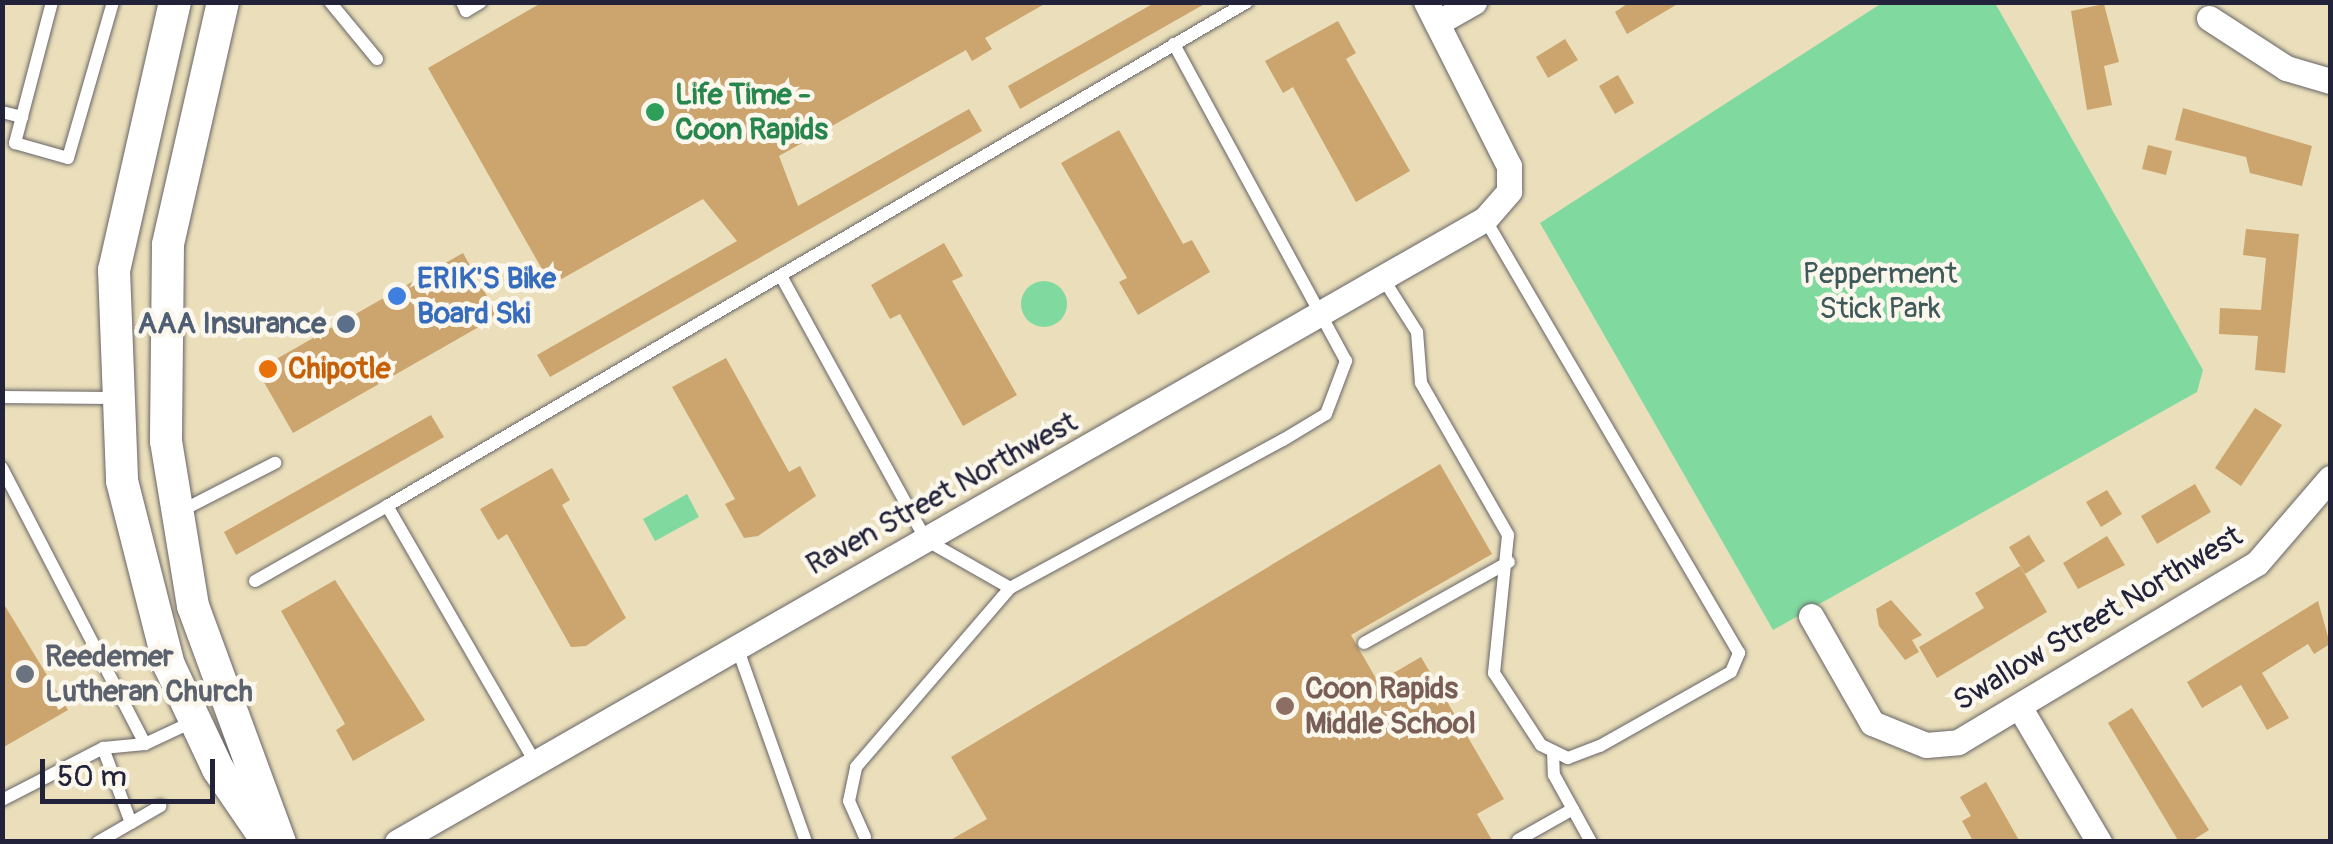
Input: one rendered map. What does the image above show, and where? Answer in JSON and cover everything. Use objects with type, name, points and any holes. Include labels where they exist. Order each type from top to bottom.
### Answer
[{"type":"street","points":[[174,2],[124,202],[114,398],[133,544],[194,722],[268,842]]},
{"type":"street","points":[[223,2],[162,290],[175,514],[212,669],[280,842]]},
{"type":"street","points":[[1432,13],[1474,2]]},
{"type":"street","name":"Raven Street Northwest","points":[[397,842],[1486,220],[1508,191],[1500,143],[1432,13]]},
{"type":"street","points":[[2209,18],[2286,68],[2330,81]]},
{"type":"street","name":"Swallow Street Northwest","points":[[1811,616],[1853,698],[1896,738],[1958,742],[2257,563],[2330,478]]},
{"type":"street","points":[[2020,708],[2099,842]]},
{"type":"lane","points":[[52,2],[16,143],[68,158],[113,2]]},
{"type":"lane","points":[[330,2],[377,59]]},
{"type":"lane","points":[[462,2],[466,11],[480,2]]},
{"type":"lane","points":[[256,581],[1246,2]]},
{"type":"lane","points":[[864,836],[849,801],[856,768],[1010,588],[1326,414],[1346,361],[1327,313],[1174,44]]},
{"type":"lane","points":[[2,112],[22,117]]},
{"type":"lane","points":[[1384,280],[1417,332],[1421,383],[1508,535],[1509,562],[1494,673],[1552,751],[1568,758],[1600,746],[1731,672],[1740,652],[1648,502],[1486,220]]},
{"type":"lane","points":[[781,276],[926,540],[1010,588]]},
{"type":"lane","points":[[2,397],[114,398]]},
{"type":"lane","points":[[175,514],[275,462]]},
{"type":"lane","points":[[2,468],[145,744]]},
{"type":"lane","points":[[387,506],[535,762]]},
{"type":"lane","points":[[1364,643],[1509,562]]},
{"type":"lane","points":[[736,647],[806,842]]},
{"type":"lane","points":[[2,800],[103,748],[145,744],[194,722]]},
{"type":"lane","points":[[103,748],[131,823]]},
{"type":"lane","points":[[1552,751],[1550,765],[1591,842]]},
{"type":"lane","points":[[98,842],[161,806]]},
{"type":"lane","points":[[1518,840],[1573,809]]},
{"type":"green space","name":"Pepperment Stick Park","points":[[1882,3],[1995,3],[2203,370],[2197,392],[1773,630],[1540,223]]},
{"type":"green space","points":[[1044,281],[1060,288],[1067,304],[1060,320],[1044,327],[1028,320],[1021,304],[1028,288]]},
{"type":"green space","points":[[687,494],[699,517],[655,541],[643,519]]},
{"type":"building","name":"Life Time - Coon Rapids","points":[[543,2],[1048,2],[985,38],[992,49],[972,61],[966,50],[779,156],[798,206],[969,109],[982,131],[550,377],[537,355],[737,241],[703,199],[551,285],[428,68]]},
{"type":"building","points":[[1156,2],[1208,2],[1020,109],[1008,86]]},
{"type":"building","points":[[1630,2],[1681,2],[1627,34],[1615,12]]},
{"type":"building","points":[[2104,4],[2119,62],[2104,66],[2112,105],[2087,110],[2071,11]]},
{"type":"building","points":[[1338,21],[1356,53],[1346,59],[1410,171],[1356,202],[1293,87],[1283,93],[1265,61]]},
{"type":"building","points":[[1565,39],[1578,60],[1548,78],[1536,57]]},
{"type":"building","points":[[1618,75],[1634,103],[1615,114],[1599,86]]},
{"type":"building","points":[[2183,108],[2312,146],[2302,186],[2250,173],[2246,157],[2175,140]]},
{"type":"building","points":[[1119,130],[1183,244],[1192,240],[1210,272],[1138,315],[1119,282],[1127,278],[1061,163]]},
{"type":"building","points":[[2148,145],[2172,151],[2166,175],[2142,169]]},
{"type":"building","points":[[2246,229],[2299,234],[2285,373],[2255,370],[2258,336],[2219,334],[2220,308],[2261,310],[2266,258],[2243,255]]},
{"type":"building","points":[[944,243],[963,276],[952,281],[1017,395],[963,426],[900,314],[890,319],[871,285]]},
{"type":"building","points":[[463,253],[498,316],[293,433],[257,370]]},
{"type":"building","points":[[726,358],[789,472],[800,466],[816,496],[758,536],[744,538],[725,504],[735,499],[672,387]]},
{"type":"building","points":[[2255,408],[2282,425],[2241,486],[2215,468]]},
{"type":"building","points":[[431,415],[444,437],[236,555],[224,532]]},
{"type":"building","name":"Coon Rapids Middle School","points":[[1440,464],[1492,554],[1351,635],[1378,682],[1421,657],[1504,799],[1477,814],[1493,842],[947,842],[987,819],[951,757]]},
{"type":"building","points":[[552,468],[570,500],[562,505],[626,618],[586,646],[571,647],[507,534],[498,540],[480,509]]},
{"type":"building","points":[[2195,484],[2211,512],[2157,544],[2141,516]]},
{"type":"building","points":[[2107,490],[2122,514],[2101,527],[2086,502]]},
{"type":"building","points":[[2029,535],[2045,561],[2025,574],[2009,547]]},
{"type":"building","points":[[2107,536],[2125,565],[2078,589],[2063,563]]},
{"type":"building","points":[[2020,566],[2047,612],[1937,678],[1919,647],[1984,608],[1975,593]]},
{"type":"building","points":[[335,580],[425,720],[353,761],[336,730],[345,724],[281,611]]},
{"type":"building","points":[[1891,600],[1922,635],[1912,640],[1919,652],[1905,660],[1879,626],[1876,609]]},
{"type":"building","name":"Reedemer Lutheran Church","points":[[2,601],[68,710],[2,748]]},
{"type":"building","points":[[2318,601],[2330,644],[2314,654],[2308,644],[2262,673],[2289,718],[2267,730],[2241,685],[2202,708],[2187,682]]},
{"type":"building","points":[[2132,708],[2209,830],[2190,842],[2179,842],[2108,723]]},
{"type":"building","points":[[1986,782],[2020,842],[1972,839],[1962,821],[1971,816],[1960,797]]},
{"type":"place","name":"Life Time - Coon Rapids","points":[[655,112]]},
{"type":"place","name":"ERIK'S Bike Board Ski","points":[[397,296]]},
{"type":"place","name":"AAA Insurance","points":[[346,324]]},
{"type":"place","name":"Chipotle","points":[[268,369]]},
{"type":"place","name":"Reedemer Lutheran Church","points":[[25,674]]},
{"type":"place","name":"Coon Rapids Middle School","points":[[1285,706]]}]
